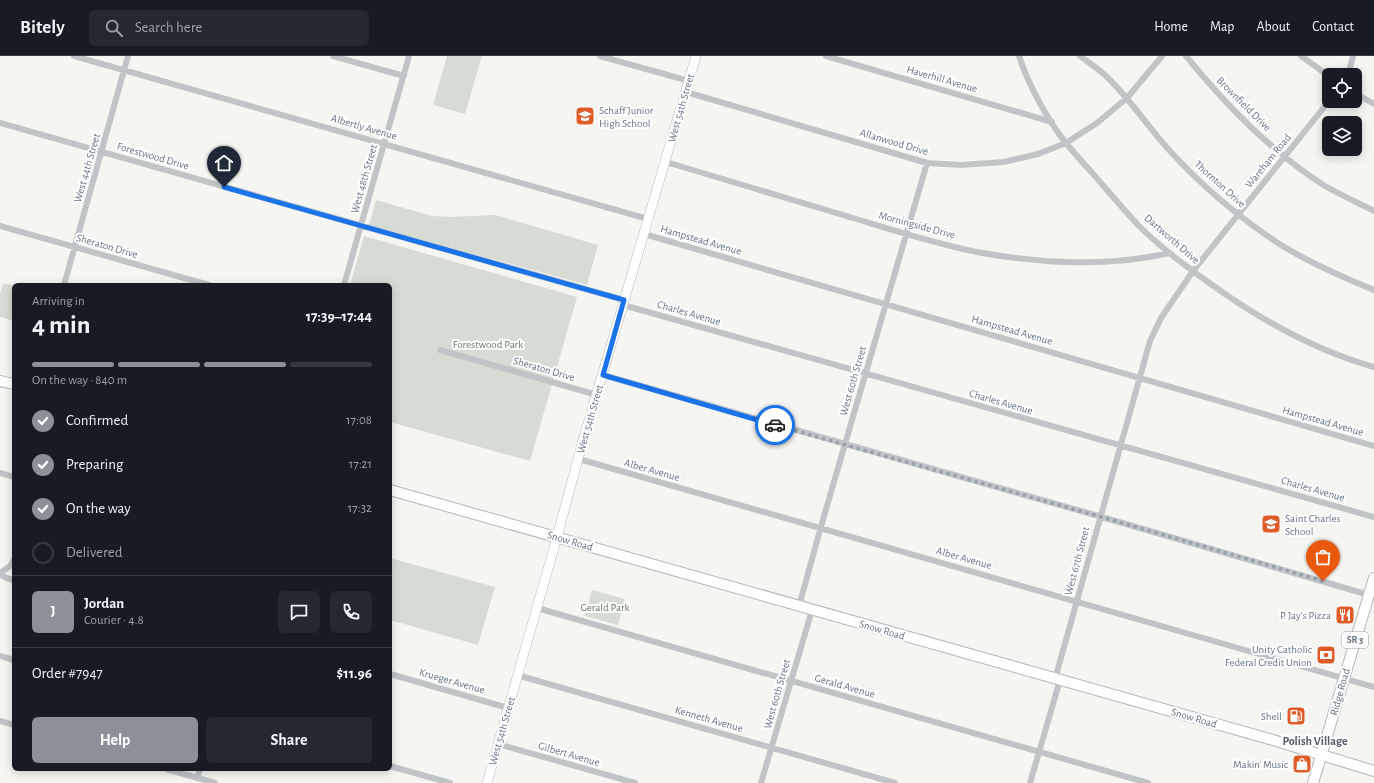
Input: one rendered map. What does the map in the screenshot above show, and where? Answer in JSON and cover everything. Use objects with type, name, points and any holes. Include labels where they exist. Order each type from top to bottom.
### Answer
[{"type":"main road","points":[[0,381],[12,384]]},
{"type":"main road","name":"Snow Road","points":[[392,491],[1374,770]]},
{"type":"main road","name":"Ridge Road","points":[[1313,783],[1343,678],[1370,601],[1374,578]]},
{"type":"street","name":"Albertly Avenue","points":[[74,56],[385,143],[648,219]]},
{"type":"street","name":"West 44th Street","points":[[65,283],[128,56]]},
{"type":"street","points":[[333,56],[404,76]]},
{"type":"street","name":"West 48th Street","points":[[345,283],[409,56]]},
{"type":"street","points":[[600,56],[689,81]]},
{"type":"street","name":"West 54th Street","points":[[487,783],[597,394],[696,56]]},
{"type":"street","name":"Haverhill Avenue","points":[[826,56],[1052,122]]},
{"type":"street","name":"Dartworth Drive","points":[[1019,56],[1034,90],[1066,143],[1139,225],[1170,253],[1193,272],[1260,318],[1297,338],[1333,354],[1374,367]]},
{"type":"street","name":"Thornton Drive","points":[[1080,56],[1106,76],[1127,98],[1170,151],[1238,214],[1280,244],[1311,262],[1374,290]]},
{"type":"street","name":"Allanwood Drive","points":[[686,92],[927,163],[961,165],[1004,162],[1038,154],[1066,143],[1097,123],[1127,98],[1162,56]]},
{"type":"street","name":"Brownfield Drive","points":[[1186,56],[1236,113],[1284,157],[1325,186],[1374,211]]},
{"type":"street","points":[[1300,56],[1322,71]]},
{"type":"street","points":[[1350,68],[1353,56]]},
{"type":"street","points":[[1362,97],[1374,104]]},
{"type":"street","name":"Wareham Road","points":[[1139,378],[1150,341],[1161,318],[1193,272],[1323,108]]},
{"type":"street","name":"Forestwood Drive","points":[[0,123],[624,302]]},
{"type":"street","name":"Morningside Drive","points":[[666,162],[906,233],[976,251],[1024,259],[1065,262],[1113,262],[1147,258],[1170,253]]},
{"type":"street","name":"West 60th Street","points":[[799,606],[927,163]]},
{"type":"street","name":"Sheraton Drive","points":[[0,226],[203,283]]},
{"type":"street","name":"Hampstead Avenue","points":[[644,234],[1374,446]]},
{"type":"street","name":"Charles Avenue","points":[[624,302],[865,374],[1374,517]]},
{"type":"street","name":"Sheraton Drive","points":[[440,350],[597,394]]},
{"type":"street","points":[[603,375],[845,445],[1100,516],[1370,601]]},
{"type":"street","name":"West 67th Street","points":[[1030,783],[1077,601],[1139,378]]},
{"type":"street","name":"Alber Avenue","points":[[579,459],[1374,687]]},
{"type":"street","points":[[0,473],[12,476]]},
{"type":"street","points":[[12,562],[0,574],[12,580]]},
{"type":"street","name":"Gerald Avenue","points":[[537,608],[1148,783]]},
{"type":"street","name":"West 60th Street","points":[[762,783],[812,610]]},
{"type":"street","points":[[0,656],[12,659]]},
{"type":"street","name":"Krueger Avenue","points":[[392,675],[508,708]]},
{"type":"street","name":"Kenneth Avenue","points":[[517,675],[895,783]]},
{"type":"street","points":[[0,721],[12,724]]},
{"type":"street","name":"Gilbert Avenue","points":[[498,744],[634,783]]},
{"type":"street","points":[[392,767],[450,783]]},
{"type":"street","points":[[173,771],[206,782],[215,783]]},
{"type":"street","points":[[197,778],[199,771]]},
{"type":"green space","points":[[447,56],[482,56],[465,114],[433,105]]},
{"type":"green space","points":[[376,200],[432,216],[450,217],[495,215],[598,245],[587,285],[369,225]]},
{"type":"green space","name":"Forestwood Park","points":[[364,236],[577,297],[530,461],[392,423],[392,283],[351,283]]},
{"type":"green space","points":[[3,283],[12,285],[12,320],[0,317],[0,294]]},
{"type":"green space","points":[[392,559],[495,587],[478,645],[392,621]]},
{"type":"green space","name":"Gerald Park","points":[[592,590],[625,599],[618,625],[585,616]]},
{"type":"way so far","points":[[775,425],[1323,581]]},
{"type":"place","name":"Schaff Junior High School","points":[[585,116]]},
{"type":"place","name":"Saint Charles School","points":[[1271,524]]},
{"type":"place","name":"P. Jay's Pizza","points":[[1345,615]]},
{"type":"place","name":"Unity Catholic Federal Credit Union","points":[[1326,655]]},
{"type":"place","name":"Shell","points":[[1296,716]]},
{"type":"place","name":"Makin' Music","points":[[1302,764]]},
{"type":"district","name":"Polish Village","points":[[1315,741]]},
{"type":"route","points":[[224,187],[624,300],[603,375],[775,425]]}]
